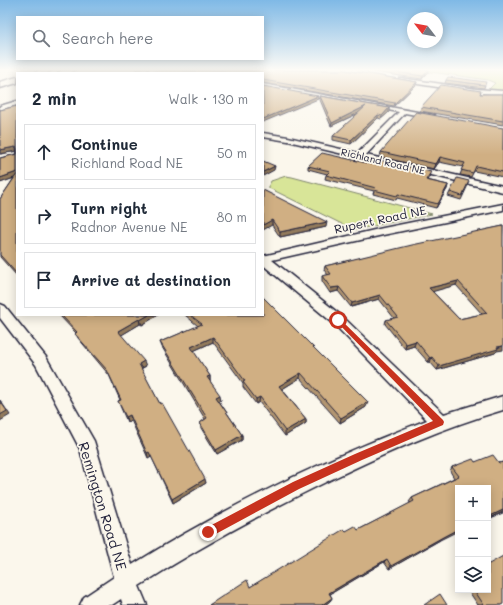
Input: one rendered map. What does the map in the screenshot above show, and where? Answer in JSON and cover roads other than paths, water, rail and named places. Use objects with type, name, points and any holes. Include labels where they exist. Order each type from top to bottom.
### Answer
[{"type":"street","points":[[332,98],[442,118]]},
{"type":"street","points":[[0,108],[16,103]]},
{"type":"street","points":[[361,155],[404,111]]},
{"type":"street","name":"Richland Road NE","points":[[264,136],[276,136],[503,189]]},
{"type":"street","name":"Rupert Road NE","points":[[264,259],[401,226],[503,207]]},
{"type":"street","points":[[264,260],[338,320],[440,422]]},
{"type":"street","name":"Remington Road NE","points":[[0,309],[41,361],[88,447],[126,581],[135,605]]},
{"type":"street","points":[[92,605],[126,581],[208,532],[296,486],[358,457],[440,422],[503,403]]}]
